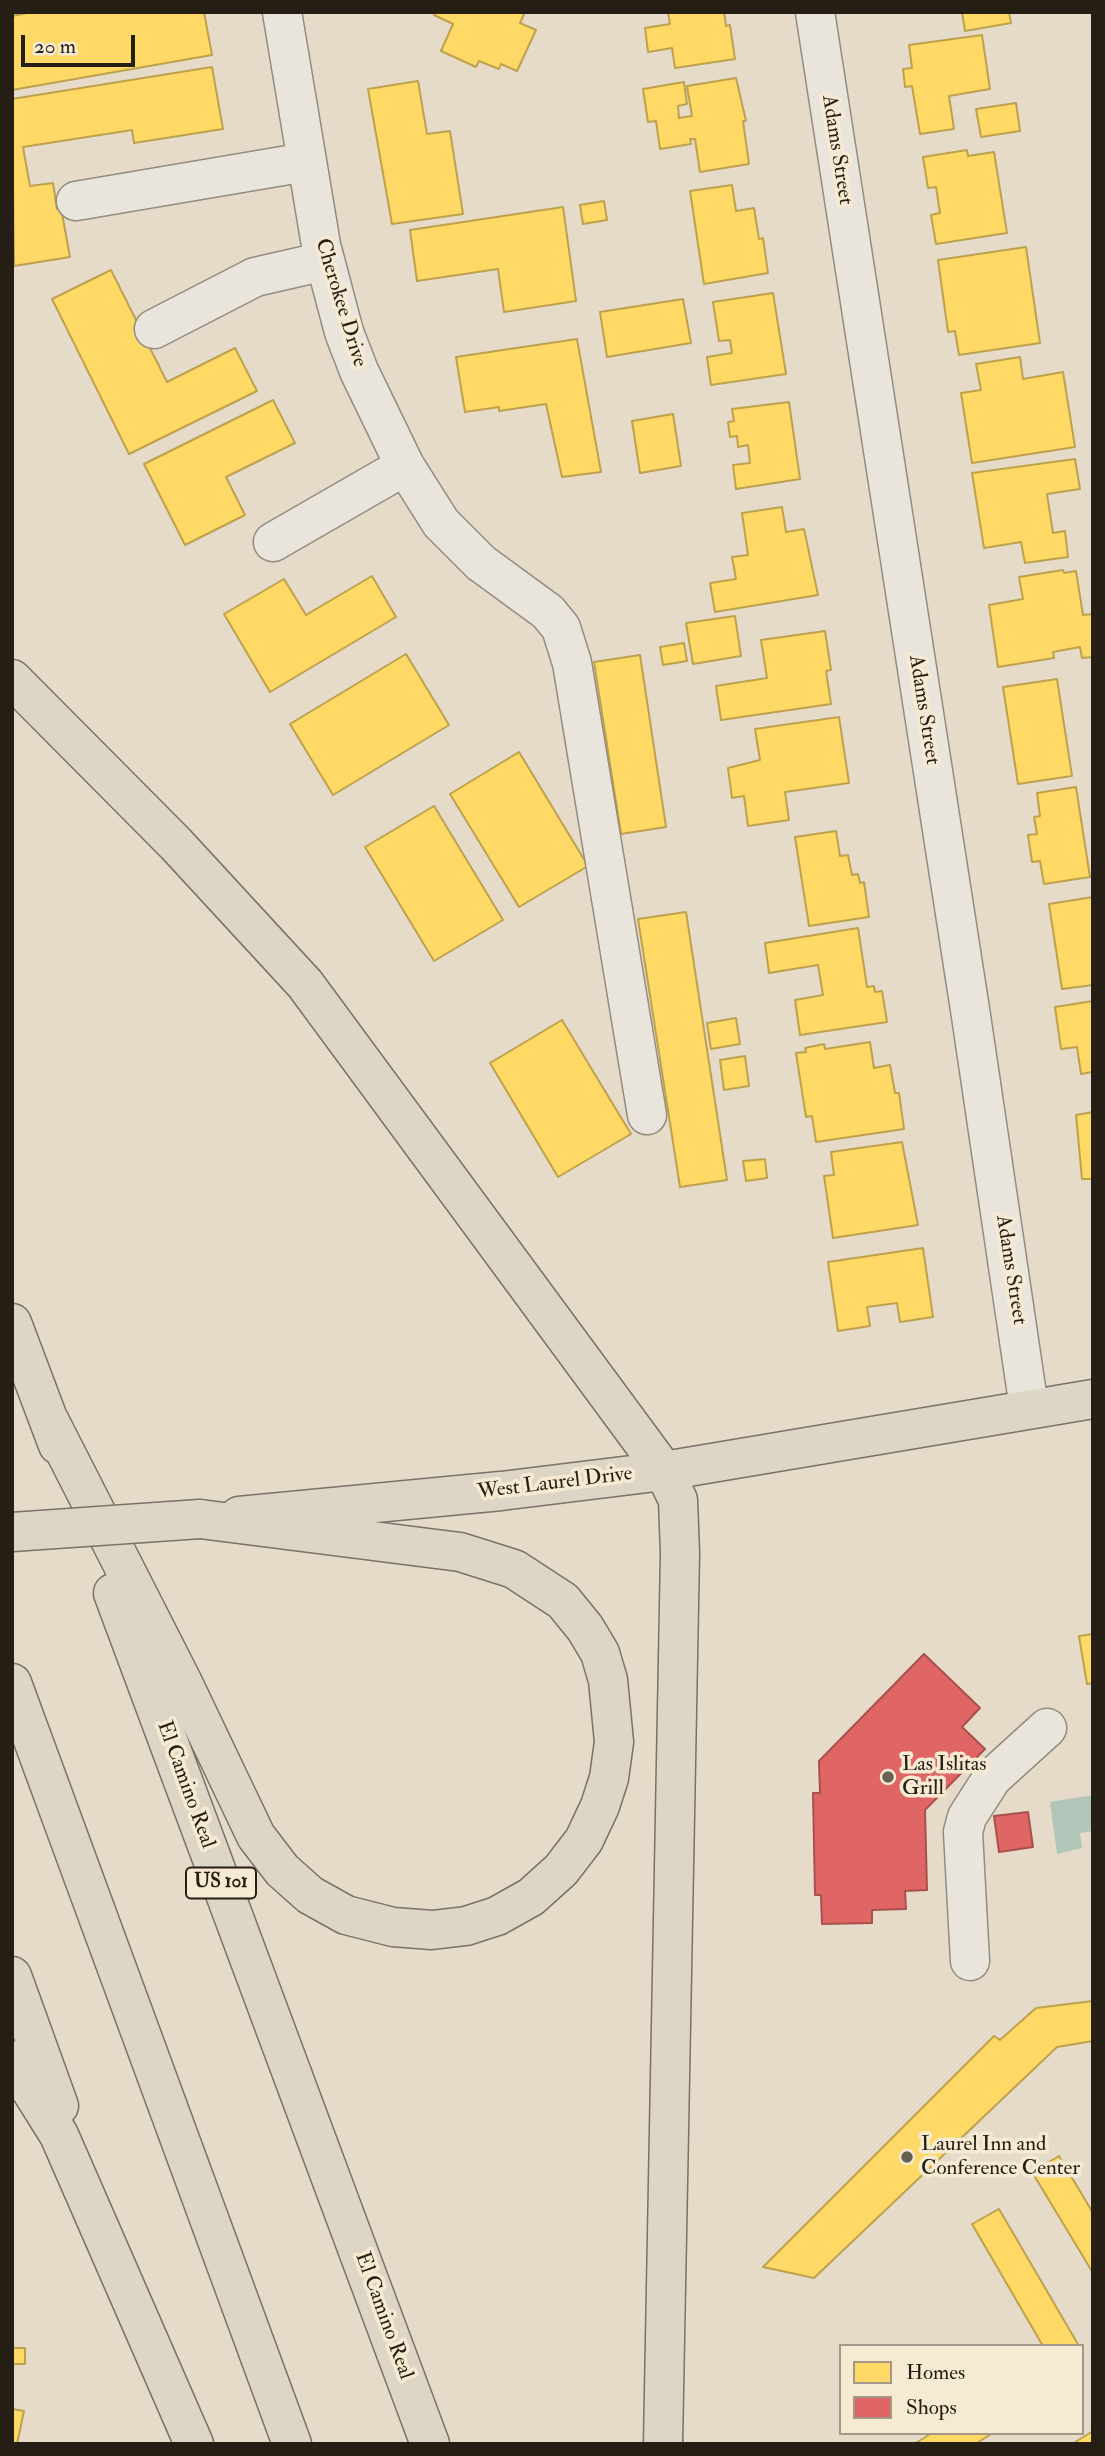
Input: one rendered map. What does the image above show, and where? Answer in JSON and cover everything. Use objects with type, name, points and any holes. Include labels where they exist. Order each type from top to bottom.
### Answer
[{"type":"main road","points":[[12,680],[176,844],[305,984],[664,1471],[678,1500],[680,1553],[663,2444]]},
{"type":"main road","name":"El Camino Real","points":[[12,1323],[430,2444]]},
{"type":"main road","name":"West Laurel Drive","points":[[12,1532],[200,1519],[501,1492],[664,1471],[1093,1399]]},
{"type":"main road","points":[[49,1420],[256,1836],[291,1878],[310,1895],[346,1915],[393,1927],[432,1930],[466,1926],[497,1916],[531,1897],[561,1870],[584,1840],[600,1806],[609,1778],[614,1742],[608,1680],[600,1653],[585,1628],[563,1601],[514,1569],[460,1552],[200,1519]]},
{"type":"main road","points":[[12,1684],[292,2444]]},
{"type":"main road","points":[[12,1976],[115,2258]]},
{"type":"main road","points":[[12,2060],[59,2136],[115,2258],[194,2444]]},
{"type":"street","name":"Cherokee Drive","points":[[282,12],[325,261],[344,332],[359,371],[405,466],[441,523],[462,547],[556,620],[572,663],[647,1115]]},
{"type":"street","name":"Adams Street","points":[[814,12],[1029,1408]]},
{"type":"street","points":[[76,201],[306,162]]},
{"type":"street","points":[[153,329],[255,277],[325,261]]},
{"type":"street","points":[[273,542],[405,466]]},
{"type":"street","points":[[970,1961],[963,1832],[967,1817],[992,1778],[1047,1728]]},
{"type":"shaded area","points":[[1093,1795],[1093,1831],[1080,1833],[1082,1848],[1057,1854],[1050,1802]]},
{"type":"building: Homes","points":[[33,12],[204,12],[212,55],[12,90],[12,16]]},
{"type":"building: Homes","points":[[436,12],[525,12],[520,23],[536,30],[517,71],[501,64],[499,69],[479,61],[476,67],[441,51],[453,24],[434,15]]},
{"type":"building: Homes","points":[[668,12],[724,12],[726,26],[730,25],[735,59],[675,68],[672,48],[648,52],[645,28],[670,24]]},
{"type":"building: Homes","points":[[962,12],[1009,12],[1011,23],[965,31]]},
{"type":"building: Homes","points":[[982,35],[990,89],[949,96],[954,129],[920,134],[912,86],[905,87],[903,69],[912,68],[909,45]]},
{"type":"building: Homes","points":[[212,67],[223,129],[134,143],[132,130],[23,147],[30,186],[53,183],[57,209],[61,208],[70,257],[14,266],[12,99]]},
{"type":"building: Homes","points":[[736,78],[746,121],[743,121],[749,164],[700,172],[695,139],[690,139],[691,144],[660,149],[656,121],[648,122],[643,89],[684,82],[687,104],[678,106],[679,118],[692,116],[687,86]]},
{"type":"building: Homes","points":[[418,81],[427,134],[450,131],[463,214],[392,224],[368,89]]},
{"type":"building: Homes","points":[[1016,103],[1020,131],[981,137],[976,109]]},
{"type":"building: Homes","points":[[967,150],[968,156],[994,152],[1007,233],[936,244],[931,215],[940,213],[936,187],[928,188],[923,157]]},
{"type":"building: Homes","points":[[732,185],[736,211],[754,208],[759,239],[763,238],[768,273],[704,284],[690,191]]},
{"type":"building: Homes","points":[[604,201],[607,220],[583,224],[580,205]]},
{"type":"building: Homes","points":[[563,207],[576,301],[504,312],[498,269],[417,281],[410,230]]},
{"type":"building: Homes","points":[[1026,247],[1040,343],[959,355],[955,331],[948,332],[938,260]]},
{"type":"building: Homes","points":[[111,270],[167,382],[235,348],[257,391],[129,454],[52,299]]},
{"type":"building: Homes","points":[[773,293],[786,374],[711,385],[707,357],[732,353],[730,340],[719,341],[713,302]]},
{"type":"building: Homes","points":[[683,299],[691,343],[607,357],[600,312]]},
{"type":"building: Homes","points":[[577,339],[601,472],[562,477],[546,404],[499,411],[499,407],[465,412],[456,357]]},
{"type":"building: Homes","points":[[1020,357],[1023,379],[1063,372],[1075,447],[972,463],[961,393],[981,390],[976,364]]},
{"type":"building: Homes","points":[[273,400],[295,443],[226,477],[245,515],[185,545],[144,464]]},
{"type":"building: Homes","points":[[789,402],[800,479],[736,489],[733,465],[750,463],[748,445],[738,447],[737,436],[730,437],[728,422],[734,421],[732,409]]},
{"type":"building: Homes","points":[[673,414],[681,466],[640,473],[632,421]]},
{"type":"building: Homes","points":[[1075,459],[1080,489],[1047,494],[1053,533],[1065,531],[1068,557],[1025,563],[1021,542],[984,548],[972,473]]},
{"type":"building: Homes","points":[[782,507],[786,532],[804,529],[818,595],[715,612],[710,583],[736,579],[732,557],[748,555],[742,513]]},
{"type":"building: Homes","points":[[1063,570],[1064,573],[1076,571],[1083,615],[1093,614],[1093,657],[1082,658],[1080,647],[1053,652],[1054,658],[998,667],[989,605],[1023,599],[1019,577]]},
{"type":"building: Homes","points":[[372,576],[396,617],[270,692],[224,614],[284,579],[306,615]]},
{"type":"building: Homes","points":[[735,616],[741,656],[693,664],[686,623]]},
{"type":"building: Homes","points":[[825,631],[831,670],[826,671],[831,704],[721,720],[716,686],[767,678],[761,640]]},
{"type":"building: Homes","points":[[684,643],[687,661],[663,665],[660,647]]},
{"type":"building: Homes","points":[[406,654],[449,725],[333,795],[290,724]]},
{"type":"building: Homes","points":[[640,655],[666,827],[621,834],[594,662]]},
{"type":"building: Homes","points":[[1057,679],[1072,776],[1018,784],[1003,687]]},
{"type":"building: Homes","points":[[839,717],[849,783],[785,792],[789,820],[748,826],[744,796],[732,798],[728,768],[760,760],[755,729]]},
{"type":"building: Homes","points":[[519,752],[588,866],[519,907],[450,794]]},
{"type":"building: Homes","points":[[1076,787],[1090,877],[1044,884],[1040,861],[1032,862],[1028,835],[1037,834],[1034,817],[1040,816],[1037,793]]},
{"type":"building: Homes","points":[[434,806],[503,920],[434,961],[365,847]]},
{"type":"building: Homes","points":[[836,831],[840,856],[848,855],[852,875],[858,874],[860,883],[864,882],[869,917],[809,926],[795,837]]},
{"type":"building: Homes","points":[[1093,897],[1093,985],[1062,989],[1049,904]]},
{"type":"building: Homes","points":[[686,912],[727,1180],[680,1187],[638,919]]},
{"type":"building: Homes","points":[[858,928],[867,987],[874,986],[875,992],[882,991],[887,1022],[800,1035],[795,1000],[823,995],[818,965],[769,973],[765,943]]},
{"type":"building: Homes","points":[[1093,1001],[1093,1077],[1092,1072],[1081,1074],[1077,1047],[1061,1049],[1055,1007]]},
{"type":"building: Homes","points":[[736,1018],[740,1044],[711,1049],[707,1023]]},
{"type":"building: Homes","points":[[562,1020],[631,1134],[558,1177],[490,1063]]},
{"type":"building: Homes","points":[[870,1042],[874,1068],[890,1065],[895,1093],[899,1093],[904,1129],[816,1142],[812,1116],[806,1117],[796,1053],[806,1052],[805,1048],[824,1044],[825,1049]]},
{"type":"building: Homes","points":[[745,1056],[749,1086],[724,1090],[720,1060]]},
{"type":"building: Homes","points":[[1093,1112],[1093,1179],[1082,1179],[1076,1115]]},
{"type":"building: Homes","points":[[902,1142],[918,1225],[833,1238],[824,1176],[834,1175],[831,1152]]},
{"type":"building: Homes","points":[[765,1159],[767,1178],[746,1181],[743,1161]]},
{"type":"building: Homes","points":[[923,1248],[933,1317],[900,1322],[897,1303],[867,1307],[870,1326],[838,1331],[828,1262]]},
{"type":"building: Homes","points":[[1093,1634],[1093,1683],[1087,1684],[1079,1636]]},
{"type":"building: Homes","name":"Laurel Inn and Conference Center","points":[[1093,2001],[1093,2041],[1057,2047],[814,2278],[763,2267],[994,2036],[1000,2040],[1036,2008]]},
{"type":"building: Homes","points":[[1059,2156],[1093,2213],[1093,2273],[1032,2172]]},
{"type":"building: Homes","points":[[999,2209],[1078,2344],[1042,2344],[972,2224]]},
{"type":"building: Homes","points":[[12,2348],[25,2348],[25,2364],[12,2364]]},
{"type":"building: Homes","points":[[12,2409],[24,2411],[17,2444],[12,2444]]},
{"type":"building: Homes","points":[[1093,2431],[1093,2444],[1072,2444]]},
{"type":"building: Homes","points":[[929,2435],[990,2435],[975,2444],[914,2444]]},
{"type":"building: Shops","name":"Las Islitas Grill","points":[[924,1654],[980,1708],[962,1727],[985,1749],[925,1810],[927,1890],[905,1891],[906,1909],[872,1910],[872,1923],[822,1924],[821,1895],[815,1895],[813,1793],[820,1793],[819,1761]]},
{"type":"building: Shops","points":[[1028,1812],[1033,1847],[999,1852],[994,1816]]},
{"type":"place","name":"Las Islitas Grill","points":[[888,1777]]},
{"type":"place","name":"Laurel Inn and Conference Center","points":[[907,2157]]}]
